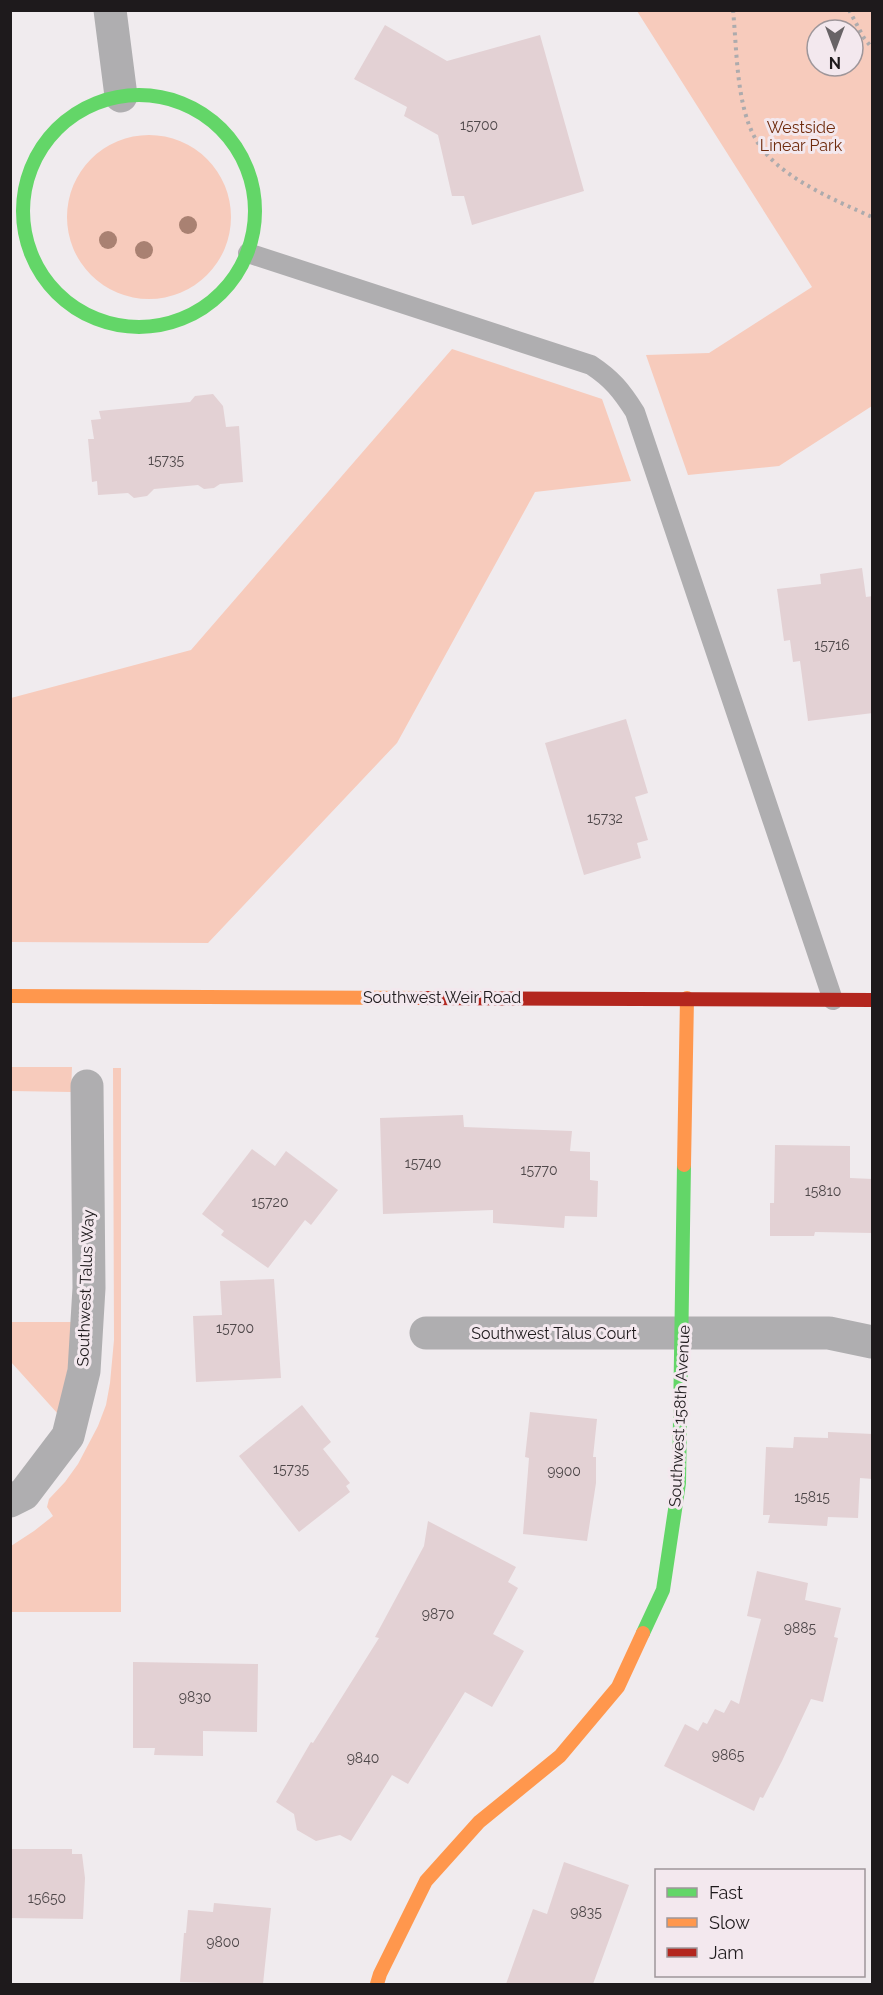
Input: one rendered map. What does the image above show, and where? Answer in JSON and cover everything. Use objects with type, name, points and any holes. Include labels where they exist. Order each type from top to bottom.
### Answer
[{"type":"street","points":[[110,10],[121,96]]},
{"type":"street","points":[[121,96],[161,97],[199,111],[234,143],[250,176],[255,215],[248,253],[233,279],[215,299],[183,319],[143,328],[97,320],[62,300],[35,266],[22,221],[27,174],[46,140],[84,108],[121,96]]},
{"type":"street","name":"Southwest Weir Road","points":[[10,996],[873,1000]]},
{"type":"street","name":"Southwest 158th Avenue","points":[[377,1984],[426,1881],[479,1822],[560,1756],[618,1687],[663,1590],[679,1483],[687,998]]},
{"type":"street","name":"Southwest Talus Way","points":[[10,1501],[24,1494],[68,1436],[84,1371],[89,1288],[87,1086]]},
{"type":"street","name":"Southwest Talus Court","points":[[426,1334],[829,1334],[873,1342]]},
{"type":"lane","points":[[248,253],[591,365],[608,376],[621,390],[635,412],[834,1000]]},
{"type":"path","points":[[733,10],[744,107],[755,138],[770,157],[796,179],[873,217]]},
{"type":"path","points":[[849,10],[864,38],[873,48]]},
{"type":"green space","name":"Westside Linear Park","points":[[637,11],[872,11],[872,406],[779,466],[688,475],[646,355],[709,353],[812,287]]},
{"type":"green space","points":[[149,135],[180,142],[207,159],[224,186],[231,217],[224,248],[207,275],[180,292],[149,299],[118,292],[91,275],[74,248],[67,217],[74,186],[91,159],[118,142]]},
{"type":"green space","points":[[452,349],[602,399],[631,481],[535,492],[397,743],[208,943],[11,942],[11,698],[191,650]]},
{"type":"green space","points":[[11,1067],[72,1067],[71,1092],[11,1091]]},
{"type":"green space","points":[[113,1068],[121,1068],[121,1612],[11,1612],[11,1546],[53,1516],[47,1507],[49,1499],[78,1464],[106,1405],[114,1340]]},
{"type":"green space","points":[[11,1322],[72,1322],[72,1350],[58,1414],[11,1362]]},
{"type":"building","points":[[385,25],[447,61],[540,35],[584,191],[472,225],[464,196],[452,196],[438,135],[404,116],[407,107],[354,79]]},
{"type":"building","points":[[213,394],[223,406],[226,427],[239,426],[243,482],[220,484],[214,488],[204,489],[198,485],[154,489],[147,496],[134,498],[128,493],[98,495],[97,481],[92,482],[88,439],[94,439],[91,420],[101,419],[99,411],[190,402],[195,396]]},
{"type":"building","points":[[862,568],[866,597],[873,596],[873,713],[808,721],[800,661],[793,662],[790,640],[784,641],[777,589],[821,584],[820,574]]},
{"type":"building","points":[[626,719],[648,793],[635,797],[648,840],[637,843],[641,858],[584,875],[545,743]]},
{"type":"building","points":[[463,1115],[464,1127],[572,1131],[570,1151],[590,1152],[590,1180],[598,1181],[597,1217],[565,1216],[564,1228],[493,1223],[493,1210],[383,1214],[380,1118]]},
{"type":"building","points":[[775,1145],[850,1146],[850,1178],[873,1179],[873,1233],[815,1232],[814,1236],[770,1236],[770,1203],[774,1203]]},
{"type":"building","points":[[252,1149],[275,1166],[286,1151],[338,1190],[311,1225],[305,1220],[268,1268],[221,1235],[224,1231],[202,1214]]},
{"type":"building","points":[[274,1279],[281,1378],[196,1382],[193,1316],[222,1315],[220,1281]]},
{"type":"building","points":[[302,1405],[331,1442],[323,1449],[350,1483],[346,1486],[350,1492],[299,1532],[239,1456]]},
{"type":"building","points":[[530,1412],[597,1419],[593,1457],[596,1457],[596,1483],[587,1541],[523,1534],[529,1458],[525,1457]]},
{"type":"building","points":[[828,1432],[873,1434],[873,1479],[860,1478],[858,1518],[828,1517],[827,1526],[768,1523],[770,1515],[763,1515],[766,1447],[793,1448],[794,1437],[828,1438]]},
{"type":"building","points":[[428,1521],[516,1567],[508,1582],[518,1588],[493,1634],[524,1651],[492,1707],[465,1692],[408,1784],[392,1775],[351,1841],[340,1835],[316,1841],[297,1830],[294,1814],[276,1802],[311,1742],[313,1743],[379,1638],[375,1637],[424,1546]]},
{"type":"building","points":[[757,1571],[808,1583],[805,1600],[841,1608],[834,1637],[838,1638],[823,1702],[811,1699],[782,1761],[754,1811],[664,1766],[685,1724],[698,1731],[703,1722],[707,1724],[715,1709],[724,1713],[731,1700],[739,1704],[761,1619],[747,1616]]},
{"type":"building","points":[[133,1662],[258,1664],[257,1732],[203,1731],[203,1756],[154,1755],[155,1748],[133,1748]]},
{"type":"building","points":[[10,1849],[72,1849],[72,1854],[82,1854],[85,1878],[83,1919],[10,1918]]},
{"type":"building","points":[[564,1862],[629,1885],[593,1984],[506,1984],[533,1909],[547,1914]]},
{"type":"building","points":[[214,1903],[271,1908],[263,1984],[180,1982],[188,1910],[213,1912]]},
{"type":"traffic: fast","points":[[139,95],[173,100],[183,104],[203,115],[221,129],[235,147],[246,167],[250,177],[255,211],[250,245],[246,255],[235,275],[221,293],[203,307],[183,318],[173,322],[139,327],[105,322],[95,318],[75,307],[57,293],[43,275],[32,255],[28,245],[23,211],[28,177],[32,167],[43,147],[57,129],[75,115],[95,104],[105,100],[139,95]]},
{"type":"traffic: fast","points":[[643,1633],[663,1590],[679,1483],[684,1165]]},
{"type":"traffic: slow","points":[[10,996],[421,998]]},
{"type":"traffic: slow","points":[[684,1165],[687,998]]},
{"type":"traffic: slow","points":[[377,1984],[426,1881],[479,1822],[560,1756],[618,1687],[643,1633]]},
{"type":"traffic: jam","points":[[421,998],[872,1000]]}]
